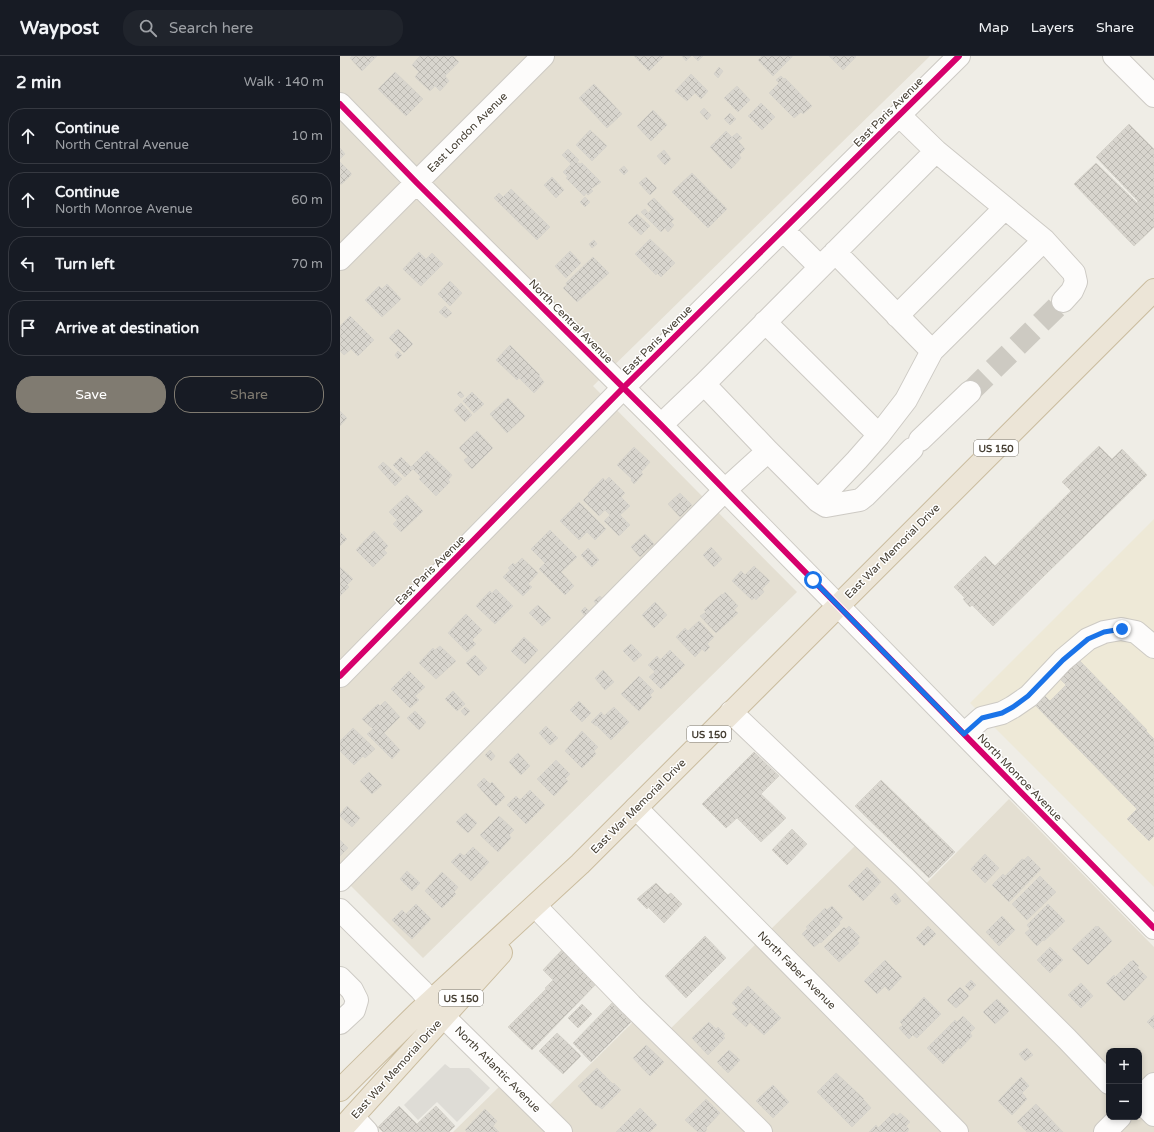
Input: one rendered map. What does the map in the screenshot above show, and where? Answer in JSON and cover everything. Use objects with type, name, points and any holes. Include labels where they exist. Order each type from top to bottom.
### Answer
[{"type":"highway","name":"East War Memorial Drive","points":[[353,1127],[436,1008],[1154,290]]},
{"type":"highway","name":"East War Memorial Drive","points":[[340,1090],[436,1008],[539,910],[580,864]]},
{"type":"street","name":"East London Avenue","points":[[340,259],[543,56]]},
{"type":"street","name":"East Paris Avenue","points":[[340,676],[624,387],[959,56]]},
{"type":"street","points":[[1114,56],[1154,96]]},
{"type":"street","name":"North Central Avenue","points":[[340,104],[417,183],[624,387],[838,605]]},
{"type":"street","points":[[899,115],[936,151],[1044,240],[1074,274],[1076,282],[1072,291],[1063,301]]},
{"type":"street","points":[[661,425],[704,384],[936,151]]},
{"type":"street","points":[[897,316],[1005,208]]},
{"type":"street","points":[[783,230],[820,267]]},
{"type":"street","points":[[818,501],[879,435],[906,400],[932,352],[1044,240]]},
{"type":"street","points":[[835,252],[932,352]]},
{"type":"street","points":[[765,322],[879,435]]},
{"type":"street","points":[[704,384],[768,451],[818,501],[826,506],[860,500],[970,392]]},
{"type":"street","points":[[340,880],[725,490],[768,451]]},
{"type":"street","name":"North Monroe Avenue","points":[[838,605],[1154,928]]},
{"type":"street","points":[[964,734],[982,718],[1002,713],[1028,696],[1063,660],[1088,639],[1104,632],[1122,629],[1136,632],[1154,647]]},
{"type":"street","points":[[732,712],[904,877],[1106,1080]]},
{"type":"street","name":"North Faber Avenue","points":[[636,808],[957,1132]]},
{"type":"street","name":"North Atlantic Avenue","points":[[340,910],[561,1132]]},
{"type":"street","points":[[539,910],[632,1005],[761,1132]]},
{"type":"street","points":[[340,978],[352,990],[357,1000],[354,1010],[340,1023]]},
{"type":"street","points":[[1142,1097],[1154,1084]]},
{"type":"street","points":[[1142,1103],[1154,1115]]},
{"type":"street","points":[[1105,1132],[1117,1120]]},
{"type":"shaded area","points":[[340,56],[930,56],[593,386],[797,592],[423,958],[340,875]]},
{"type":"shaded area","points":[[1154,519],[1154,887],[970,703]]},
{"type":"shaded area","points":[[1009,799],[1154,947],[1154,1132],[453,1132],[499,1087],[534,1120],[638,1017],[660,1039],[859,842],[913,897]]},
{"type":"shaded area","points":[[445,1064],[450,1068],[469,1068],[490,1088],[457,1122],[437,1102],[418,1120],[404,1105]]},
{"type":"building","points":[[352,56],[377,56],[362,71],[350,58]]},
{"type":"building","points":[[420,56],[453,56],[459,62],[445,76],[449,81],[440,91],[435,86],[430,91],[415,77],[419,72],[412,65]]},
{"type":"building","points":[[634,56],[664,56],[649,71]]},
{"type":"building","points":[[682,56],[691,56],[686,61]]},
{"type":"building","points":[[693,56],[703,56],[698,61]]},
{"type":"building","points":[[762,56],[792,57],[773,76],[758,60]]},
{"type":"building","points":[[829,56],[855,56],[856,57],[843,70]]},
{"type":"building","points":[[719,67],[723,71],[718,78],[714,74]]},
{"type":"building","points":[[395,72],[423,99],[406,116],[378,89]]},
{"type":"building","points":[[691,74],[708,91],[701,99],[695,93],[687,101],[675,91]]},
{"type":"building","points":[[781,76],[784,79],[785,78],[812,106],[803,114],[801,112],[794,118],[769,93],[779,83],[776,80]]},
{"type":"building","points":[[594,84],[622,114],[607,128],[579,98]]},
{"type":"building","points":[[737,86],[750,100],[738,112],[724,98]]},
{"type":"building","points":[[761,103],[775,117],[762,130],[748,116]]},
{"type":"building","points":[[704,108],[711,115],[707,120],[700,112]]},
{"type":"building","points":[[653,110],[667,125],[651,141],[637,126]]},
{"type":"building","points":[[730,113],[736,119],[730,125],[724,119]]},
{"type":"building","points":[[1129,124],[1154,149],[1154,227],[1134,246],[1074,184],[1096,163],[1137,203],[1138,201],[1096,157]]},
{"type":"building","points":[[590,130],[607,146],[592,161],[576,145]]},
{"type":"building","points":[[726,131],[732,137],[737,133],[742,138],[738,141],[745,149],[739,155],[741,158],[731,169],[710,147]]},
{"type":"building","points":[[340,148],[345,154],[340,159]]},
{"type":"building","points":[[568,149],[579,160],[577,162],[580,164],[582,163],[601,182],[591,189],[593,191],[588,195],[586,193],[584,196],[566,178],[568,177],[563,172],[571,164],[562,155]]},
{"type":"building","points":[[664,150],[671,159],[665,165],[657,156]]},
{"type":"building","points":[[340,162],[351,173],[351,175],[342,184],[340,184]]},
{"type":"building","points":[[624,166],[628,171],[624,175],[619,170]]},
{"type":"building","points":[[692,173],[727,209],[708,228],[672,192]]},
{"type":"building","points":[[552,177],[564,190],[556,198],[544,185]]},
{"type":"building","points":[[646,177],[657,188],[650,195],[639,183]]},
{"type":"building","points":[[511,189],[550,227],[537,240],[494,198],[499,193],[503,197]]},
{"type":"building","points":[[585,197],[590,202],[585,207],[580,202]]},
{"type":"building","points":[[654,198],[674,219],[671,222],[674,225],[668,232],[665,228],[661,232],[641,212],[645,209],[648,213],[652,209],[647,204]]},
{"type":"building","points":[[637,214],[650,226],[641,235],[628,223]]},
{"type":"building","points":[[650,239],[675,263],[661,277],[657,273],[656,275],[635,254]]},
{"type":"building","points":[[594,240],[597,244],[592,248],[589,244]]},
{"type":"building","points":[[570,251],[581,263],[566,278],[555,266]]},
{"type":"building","points":[[419,252],[426,259],[432,253],[443,264],[421,286],[403,269]]},
{"type":"building","points":[[593,257],[609,273],[577,302],[563,288],[567,285],[566,283]]},
{"type":"building","points":[[450,281],[462,293],[450,306],[438,294]]},
{"type":"building","points":[[387,284],[401,299],[382,317],[365,300],[379,286],[382,289]]},
{"type":"building","points":[[445,306],[452,313],[446,318],[439,312]]},
{"type":"building","points":[[350,316],[374,340],[358,356],[351,349],[344,355],[340,351],[340,326]]},
{"type":"building","points":[[398,329],[413,344],[404,353],[389,338]]},
{"type":"building","points":[[510,345],[540,375],[539,376],[544,382],[534,393],[519,378],[517,380],[496,360]]},
{"type":"building","points":[[398,351],[402,355],[398,359],[395,355]]},
{"type":"building","points":[[460,391],[464,396],[461,398],[457,394]]},
{"type":"building","points":[[472,392],[484,404],[474,413],[463,401]]},
{"type":"building","points":[[508,398],[525,416],[507,433],[490,414]]},
{"type":"building","points":[[461,403],[472,415],[465,422],[454,410]]},
{"type":"building","points":[[340,411],[347,418],[340,426]]},
{"type":"building","points":[[477,431],[493,448],[472,469],[464,460],[468,457],[459,448]]},
{"type":"building","points":[[1099,446],[1112,459],[1122,449],[1147,475],[993,626],[972,605],[970,607],[963,599],[965,598],[954,587],[985,556],[995,566],[1071,491],[1062,482]]},
{"type":"building","points":[[634,447],[650,462],[641,472],[643,474],[634,484],[631,480],[632,479],[617,465]]},
{"type":"building","points":[[427,451],[452,475],[448,480],[450,482],[436,496],[419,479],[421,477],[413,469],[405,477],[393,465],[401,457],[411,467]]},
{"type":"building","points":[[383,462],[402,479],[395,486],[378,467]]},
{"type":"building","points":[[609,477],[625,493],[621,497],[630,506],[620,515],[630,525],[619,536],[604,521],[610,515],[605,510],[599,516],[583,500],[603,478],[605,481]]},
{"type":"building","points":[[680,493],[692,505],[680,517],[668,504]]},
{"type":"building","points":[[407,495],[423,511],[401,532],[393,524],[397,520],[389,512]]},
{"type":"building","points":[[579,502],[606,529],[595,540],[587,532],[579,540],[560,521]]},
{"type":"building","points":[[550,530],[577,557],[561,572],[574,586],[565,595],[539,569],[545,563],[531,549]]},
{"type":"building","points":[[374,531],[388,546],[384,550],[387,553],[373,567],[356,550]]},
{"type":"building","points":[[340,532],[347,539],[340,546]]},
{"type":"building","points":[[645,534],[654,544],[640,557],[631,547]]},
{"type":"building","points":[[711,547],[722,559],[714,567],[703,555]]},
{"type":"building","points":[[588,548],[599,560],[592,567],[581,555]]},
{"type":"building","points":[[522,558],[538,573],[528,584],[532,587],[523,596],[503,577],[510,570],[508,568],[513,563],[515,565]]},
{"type":"building","points":[[754,566],[770,581],[762,589],[764,592],[756,600],[754,598],[752,600],[732,581],[741,571],[745,575]]},
{"type":"building","points":[[340,567],[353,579],[347,585],[349,587],[340,596]]},
{"type":"building","points":[[496,589],[513,606],[495,624],[476,606],[490,591],[492,593]]},
{"type":"building","points":[[725,592],[738,606],[734,610],[738,613],[716,633],[700,616],[706,612],[704,610]]},
{"type":"building","points":[[600,596],[603,599],[597,605],[594,601]]},
{"type":"building","points":[[655,602],[667,615],[654,628],[642,615]]},
{"type":"building","points":[[538,605],[551,618],[542,626],[529,613]]},
{"type":"building","points":[[585,607],[590,612],[585,616],[581,611]]},
{"type":"building","points":[[466,614],[482,630],[472,640],[476,644],[467,652],[448,633]]},
{"type":"building","points":[[699,621],[714,637],[707,644],[710,647],[705,652],[702,649],[695,657],[676,637],[685,628],[688,631]]},
{"type":"building","points":[[524,637],[538,650],[525,664],[511,651]]},
{"type":"building","points":[[631,644],[642,655],[634,662],[623,651]]},
{"type":"building","points":[[440,646],[456,661],[436,679],[419,663],[433,648],[435,650]]},
{"type":"building","points":[[670,650],[685,665],[661,689],[649,677],[655,672],[648,665],[657,656],[660,660]]},
{"type":"building","points":[[475,655],[487,668],[479,676],[466,663]]},
{"type":"building","points":[[1079,660],[1154,739],[1154,836],[1149,841],[1127,819],[1137,809],[1035,705],[1045,696],[1050,701],[1066,685],[1060,679]]},
{"type":"building","points":[[603,670],[614,682],[605,690],[595,678]]},
{"type":"building","points":[[409,671],[425,687],[415,696],[419,700],[410,708],[391,689]]},
{"type":"building","points":[[639,676],[654,691],[650,695],[652,697],[639,711],[621,694]]},
{"type":"building","points":[[453,691],[465,704],[457,711],[445,699]]},
{"type":"building","points":[[385,701],[400,717],[384,733],[400,750],[392,759],[367,734],[373,729],[362,719],[378,704],[380,706]]},
{"type":"building","points":[[579,701],[591,713],[582,722],[570,710]]},
{"type":"building","points":[[465,707],[470,711],[465,716],[461,711]]},
{"type":"building","points":[[614,707],[629,722],[611,740],[591,722],[601,712],[604,716]]},
{"type":"building","points":[[415,711],[426,722],[419,730],[407,718]]},
{"type":"building","points":[[546,726],[558,738],[550,745],[539,733]]},
{"type":"building","points":[[353,728],[375,749],[365,758],[363,756],[354,765],[340,751],[340,741]]},
{"type":"building","points":[[582,731],[598,747],[594,751],[596,754],[582,768],[565,751]]},
{"type":"building","points":[[490,750],[495,756],[491,761],[485,755]]},
{"type":"building","points":[[754,752],[779,776],[761,794],[786,818],[761,842],[737,818],[726,828],[702,804]]},
{"type":"building","points":[[518,753],[530,766],[521,775],[509,762]]},
{"type":"building","points":[[556,760],[570,774],[565,779],[568,781],[554,796],[537,779]]},
{"type":"building","points":[[369,772],[382,785],[372,794],[360,781]]},
{"type":"building","points":[[484,778],[490,784],[492,782],[505,797],[496,806],[477,785]]},
{"type":"building","points":[[881,780],[955,852],[929,878],[855,806]]},
{"type":"building","points":[[530,790],[545,805],[526,824],[507,805],[516,796],[520,800]]},
{"type":"building","points":[[347,806],[360,818],[352,827],[340,816]]},
{"type":"building","points":[[466,813],[477,823],[468,833],[456,822]]},
{"type":"building","points":[[499,816],[514,830],[509,835],[511,838],[498,852],[480,835]]},
{"type":"building","points":[[792,829],[807,844],[787,865],[772,850]]},
{"type":"building","points":[[340,840],[348,848],[340,856]]},
{"type":"building","points":[[473,847],[489,862],[471,881],[451,862],[460,853],[464,856]]},
{"type":"building","points":[[985,854],[999,868],[985,883],[971,869]]},
{"type":"building","points":[[1028,856],[1041,869],[1009,902],[992,885],[1003,874],[1005,876],[1022,859],[1024,860]]},
{"type":"building","points":[[867,867],[881,882],[863,901],[848,886]]},
{"type":"building","points":[[407,871],[420,883],[412,891],[400,879]]},
{"type":"building","points":[[442,872],[458,887],[454,892],[456,894],[442,908],[425,891]]},
{"type":"building","points":[[1040,876],[1056,892],[1027,920],[1012,904]]},
{"type":"building","points":[[656,883],[668,895],[671,893],[682,904],[664,923],[648,907],[647,909],[637,899]]},
{"type":"building","points":[[895,893],[901,901],[896,905],[890,898]]},
{"type":"building","points":[[416,904],[431,919],[412,939],[392,920],[402,910],[406,914]]},
{"type":"building","points":[[1048,904],[1065,921],[1037,946],[1025,933],[1030,929],[1027,925]]},
{"type":"building","points":[[832,906],[843,918],[839,922],[840,924],[821,943],[820,942],[814,947],[802,934],[808,928],[806,927],[825,908],[827,910]]},
{"type":"building","points":[[1002,916],[1015,930],[999,946],[986,932]]},
{"type":"building","points":[[849,926],[860,937],[857,941],[859,943],[839,962],[824,947],[844,927],[846,929]]},
{"type":"building","points":[[928,926],[936,934],[924,946],[916,938]]},
{"type":"building","points":[[1096,926],[1098,926],[1112,941],[1088,965],[1072,949]]},
{"type":"building","points":[[705,936],[726,958],[686,998],[665,976]]},
{"type":"building","points":[[1050,947],[1063,960],[1050,973],[1037,960]]},
{"type":"building","points":[[563,949],[597,983],[532,1050],[508,1027],[553,980],[543,970]]},
{"type":"building","points":[[885,960],[902,977],[889,991],[885,986],[877,994],[864,981]]},
{"type":"building","points":[[1133,960],[1139,966],[1137,967],[1147,977],[1124,1001],[1106,983],[1114,975],[1115,977]]},
{"type":"building","points":[[971,980],[976,985],[970,991],[965,986]]},
{"type":"building","points":[[1081,983],[1093,996],[1081,1008],[1068,995]]},
{"type":"building","points":[[748,986],[781,1018],[764,1035],[750,1022],[746,1027],[732,1014],[738,1009],[732,1003]]},
{"type":"building","points":[[960,987],[969,996],[956,1008],[947,1000]]},
{"type":"building","points":[[924,997],[941,1014],[917,1038],[913,1035],[909,1039],[899,1028],[903,1025],[900,1022]]},
{"type":"building","points":[[997,999],[1009,1011],[995,1024],[983,1012]]},
{"type":"building","points":[[612,1003],[631,1022],[591,1062],[573,1043]]},
{"type":"building","points":[[582,1004],[592,1014],[578,1028],[568,1018]]},
{"type":"building","points":[[1154,1015],[1154,1029],[1147,1022]]},
{"type":"building","points":[[963,1016],[975,1028],[970,1033],[972,1036],[943,1064],[927,1048],[955,1020],[957,1022]]},
{"type":"building","points":[[709,1022],[716,1029],[718,1027],[725,1034],[723,1036],[725,1038],[708,1055],[692,1038]]},
{"type":"building","points":[[557,1033],[581,1056],[563,1074],[539,1051]]},
{"type":"building","points":[[646,1045],[664,1062],[650,1076],[633,1058]]},
{"type":"building","points":[[1027,1048],[1033,1055],[1025,1061],[1019,1054]]},
{"type":"building","points":[[729,1050],[740,1060],[728,1073],[717,1062]]},
{"type":"building","points":[[597,1068],[621,1090],[602,1109],[597,1105],[596,1106],[578,1086]]},
{"type":"building","points":[[836,1073],[864,1099],[871,1108],[852,1127],[817,1092]]},
{"type":"building","points":[[1021,1077],[1029,1086],[1022,1093],[1027,1099],[1012,1115],[998,1101]]},
{"type":"building","points":[[773,1085],[789,1102],[773,1118],[756,1101]]},
{"type":"building","points":[[706,1099],[720,1113],[706,1128],[707,1129],[705,1132],[698,1132],[685,1120]]},
{"type":"building","points":[[1036,1104],[1063,1132],[1027,1132],[1017,1122]]},
{"type":"building","points":[[399,1106],[417,1124],[436,1106],[455,1126],[449,1132],[383,1132],[378,1127]]},
{"type":"building","points":[[640,1108],[657,1125],[650,1132],[616,1132]]},
{"type":"building","points":[[485,1109],[497,1121],[493,1126],[499,1132],[467,1132],[465,1130]]},
{"type":"building","points":[[893,1113],[897,1116],[900,1113],[910,1122],[906,1126],[909,1129],[907,1132],[869,1132],[876,1125],[878,1128]]},
{"type":"tunnel","points":[[970,392],[1063,301]]},
{"type":"cycle path","points":[[340,676],[624,387],[959,56]]},
{"type":"cycle path","points":[[340,104],[417,183],[661,425],[1154,928]]},
{"type":"route","points":[[813,580],[964,734],[982,718],[1002,713],[1028,696],[1063,660],[1088,639],[1104,632],[1122,629]]}]
